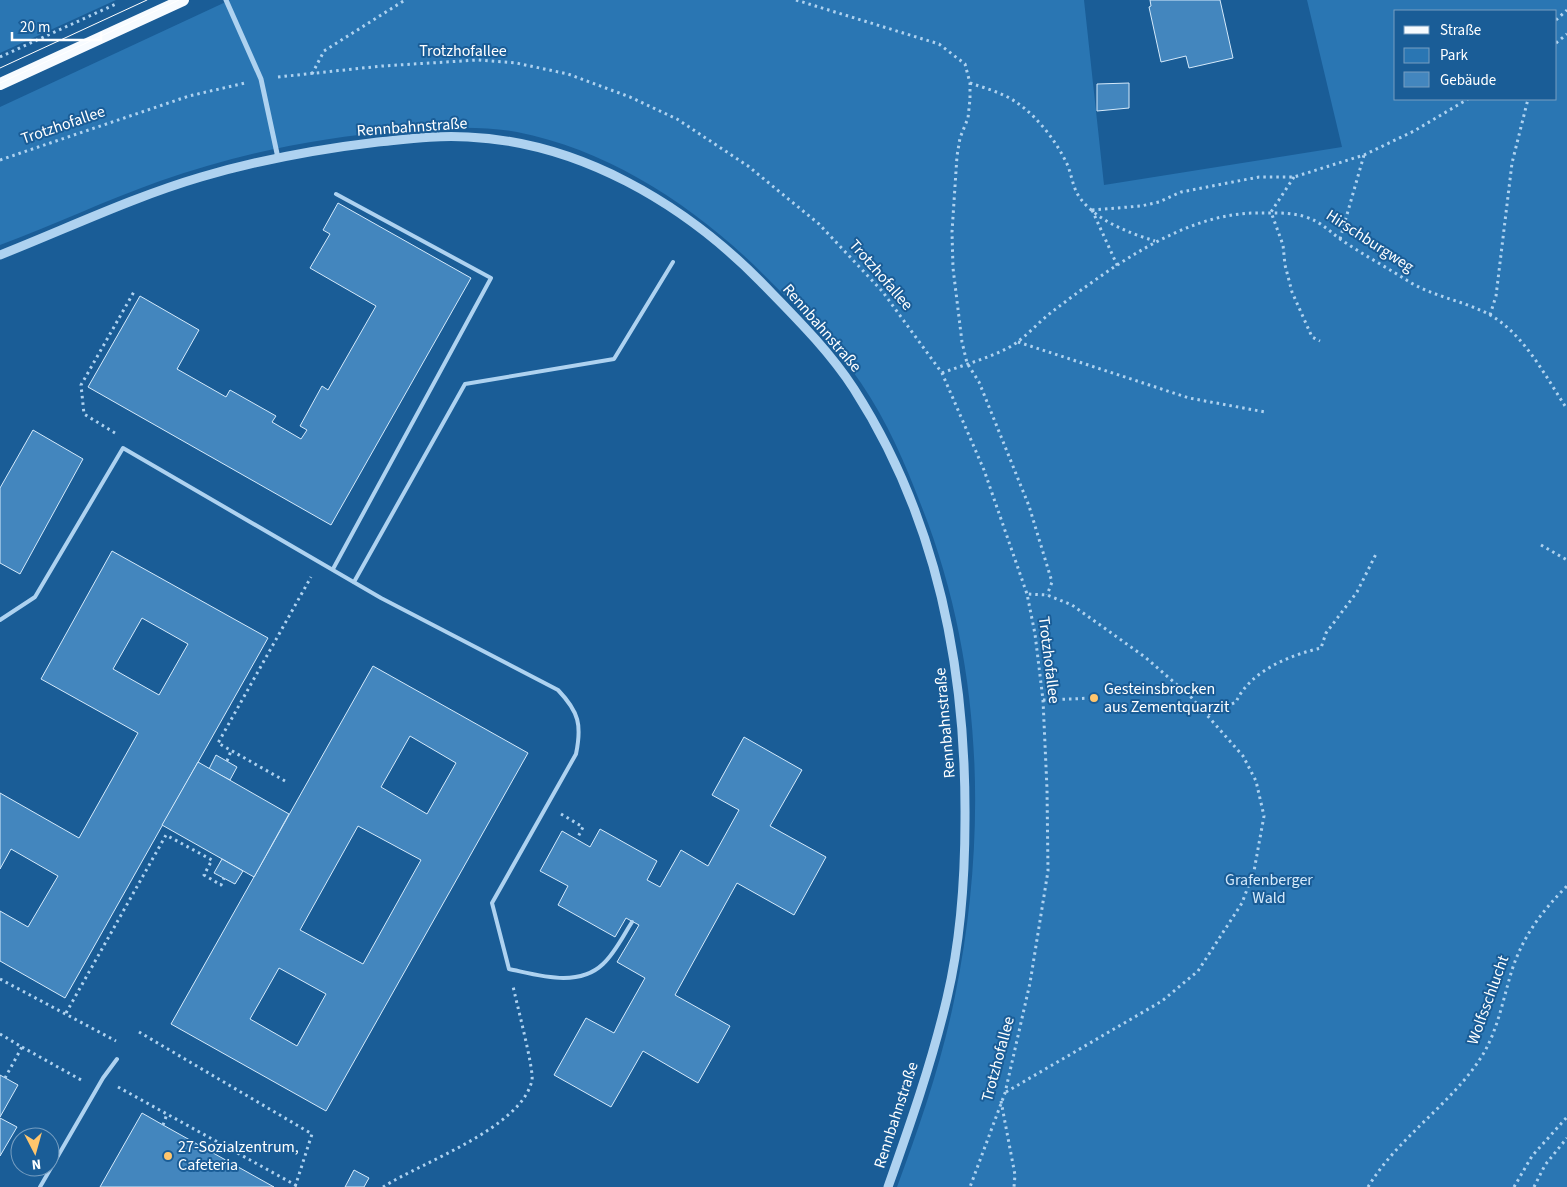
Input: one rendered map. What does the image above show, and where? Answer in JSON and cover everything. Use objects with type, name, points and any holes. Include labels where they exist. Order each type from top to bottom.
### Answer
[{"type":"main road","points":[[0,84],[183,0]]},
{"type":"street","points":[[226,0],[262,79],[278,158]]},
{"type":"street","name":"Rennbahnstraße","points":[[0,255],[200,177],[278,158],[357,145],[423,138],[470,137],[530,145],[591,164],[662,203],[735,255],[828,354],[852,385],[875,422],[907,490],[932,560],[946,613],[958,686],[965,791],[963,894],[947,999],[914,1112],[888,1187]]},
{"type":"lane","points":[[333,569],[491,278],[336,194]]},
{"type":"lane","points":[[354,582],[465,384],[614,359],[673,262]]},
{"type":"lane","points":[[0,620],[35,597],[123,448],[381,598],[558,690],[570,703],[579,721],[580,736],[576,754],[492,902],[509,969],[552,978],[571,978],[590,973],[608,958],[632,922]]},
{"type":"lane","points":[[40,1187],[102,1078],[117,1059]]},
{"type":"path","points":[[0,57],[126,0]]},
{"type":"path","points":[[311,74],[324,51],[405,0]]},
{"type":"path","points":[[796,0],[939,44],[965,64],[970,83],[968,118],[960,138],[957,156],[952,232],[957,312],[967,363],[979,382],[1030,506],[1052,582],[1047,595]]},
{"type":"path","points":[[1557,19],[1567,10]]},
{"type":"path","points":[[1557,42],[1567,34]]},
{"type":"path","name":"Trotzhofallee","points":[[0,160],[189,96],[262,79],[382,66],[478,60],[516,63],[568,74],[638,101],[677,119],[748,166],[819,224],[882,291],[942,374],[984,470],[1027,594],[1035,634],[1043,700],[1048,872],[1030,983],[1005,1093],[1000,1101],[970,1187]]},
{"type":"path","points":[[970,83],[1015,101],[1036,119],[1054,140],[1068,168],[1073,186],[1081,199],[1092,210],[1119,228],[1155,241]]},
{"type":"path","points":[[1092,210],[1141,206],[1159,202],[1181,192],[1260,177],[1294,177],[1364,155],[1414,131],[1466,100]]},
{"type":"path","points":[[1490,315],[1496,296],[1512,163],[1528,100]]},
{"type":"path","points":[[1340,239],[1364,155]]},
{"type":"path","points":[[1294,177],[1271,212],[1284,245],[1285,265],[1292,292],[1312,336],[1320,341]]},
{"type":"path","points":[[1092,210],[1118,266]]},
{"type":"path","name":"Hirschburgweg","points":[[942,374],[1007,349],[1048,315],[1155,241],[1197,223],[1222,216],[1241,212],[1271,212],[1304,216],[1322,223],[1340,239],[1412,283],[1490,315],[1511,330],[1545,375],[1567,409]]},
{"type":"path","points":[[123,448],[121,437],[84,414],[82,385],[135,290]]},
{"type":"path","points":[[1017,342],[1189,398],[1264,412]]},
{"type":"path","points":[[1541,545],[1567,560]]},
{"type":"path","points":[[1208,714],[1236,702],[1244,689],[1276,664],[1296,654],[1320,648],[1326,633],[1357,592],[1376,554]]},
{"type":"path","points":[[285,781],[218,743],[320,561]]},
{"type":"path","points":[[1005,1093],[1162,1001],[1198,971],[1242,903],[1254,871],[1264,816],[1256,782],[1243,756],[1208,714],[1145,657],[1096,620],[1072,605],[1047,595],[1027,594]]},
{"type":"path","points":[[1043,700],[1094,698]]},
{"type":"path","points":[[227,761],[231,751]]},
{"type":"path","points":[[548,806],[583,827],[577,840]]},
{"type":"path","points":[[66,1013],[166,835],[212,860],[204,875],[221,885],[224,878]]},
{"type":"path","name":"Wolfsschlucht","points":[[1368,1187],[1414,1130],[1447,1099],[1478,1061],[1494,1033],[1522,945],[1532,925],[1546,907],[1567,886]]},
{"type":"path","points":[[383,1187],[415,1168],[490,1131],[525,1096],[533,1079],[509,969]]},
{"type":"path","points":[[0,979],[120,1043]]},
{"type":"path","points":[[102,1078],[297,1187],[312,1134],[139,1032]]},
{"type":"path","points":[[0,1034],[97,1088]]},
{"type":"path","points":[[5,1078],[22,1047]]},
{"type":"path","points":[[1000,1101],[1014,1175],[1014,1187]]},
{"type":"path","points":[[163,1124],[167,1114]]},
{"type":"path","points":[[1514,1187],[1532,1156],[1567,1117]]},
{"type":"path","points":[[1534,1187],[1545,1165],[1567,1138]]},
{"type":"green space","points":[[0,0],[116,0],[0,53]]},
{"type":"green space","name":"Grafenberger Wald","points":[[230,0],[1084,0],[1104,185],[1342,147],[1307,0],[1567,0],[1567,1187],[897,1187],[930,1093],[944,1045],[966,935],[972,873],[975,810],[974,748],[968,686],[957,624],[942,564],[909,474],[879,412],[851,369],[807,318],[745,256],[686,209],[655,188],[622,169],[588,154],[553,141],[517,132],[473,128],[414,130],[308,142],[189,171],[120,196],[0,245],[0,107]]},
{"type":"building","points":[[1150,0],[1220,0],[1233,58],[1189,68],[1186,56],[1161,62],[1149,7],[1151,6]]},
{"type":"building","points":[[1129,83],[1129,108],[1097,111],[1097,84]]},
{"type":"building","points":[[338,203],[471,278],[331,525],[88,387],[140,296],[199,330],[177,369],[226,397],[230,390],[276,416],[272,422],[301,439],[307,430],[300,426],[322,386],[328,390],[376,306],[310,268],[330,234],[323,230]]},
{"type":"building","points":[[33,430],[83,459],[20,574],[0,563],[0,488]]},
{"type":"building","points":[[112,551],[268,638],[65,998],[0,961],[0,911],[28,927],[58,876],[11,849],[0,869],[0,793],[79,838],[138,733],[41,679]],"holes":[[[142,618],[188,644],[159,695],[113,669]]]},
{"type":"building","points":[[373,666],[528,753],[326,1111],[171,1024]],"holes":[[[410,736],[456,763],[427,814],[381,787]],[[358,826],[421,860],[363,964],[300,930]],[[279,968],[326,994],[297,1046],[250,1019]]]},
{"type":"building","points":[[744,737],[802,770],[770,826],[826,857],[794,915],[737,883],[675,995],[730,1026],[698,1083],[643,1051],[611,1107],[554,1075],[586,1018],[614,1033],[645,978],[617,962],[639,925],[626,918],[615,937],[558,905],[568,886],[540,871],[562,831],[590,847],[600,829],[657,861],[647,880],[660,887],[681,850],[708,866],[739,810],[712,795]]},
{"type":"building","points":[[216,755],[237,767],[230,780],[209,769]]},
{"type":"building","points":[[198,762],[289,814],[254,877],[162,825]]},
{"type":"building","points":[[222,859],[243,871],[235,884],[214,873]]},
{"type":"building","points":[[0,1075],[18,1085],[0,1117]]},
{"type":"building","name":"27-Sozialzentrum, Cafeteria","points":[[142,1113],[163,1125],[274,1187],[100,1187]]},
{"type":"building","points":[[0,1118],[17,1127],[10,1127],[10,1139],[0,1156]]},
{"type":"building","points":[[354,1170],[369,1178],[364,1187],[345,1187]]},
{"type":"tram line","points":[[0,68],[147,0]]},
{"type":"tram line","points":[[0,83],[179,0]]},
{"type":"place","name":"Gesteinsbrocken aus Zementquarzit","points":[[1094,698]]},
{"type":"place","name":"27-Sozialzentrum, Cafeteria","points":[[168,1156]]}]
